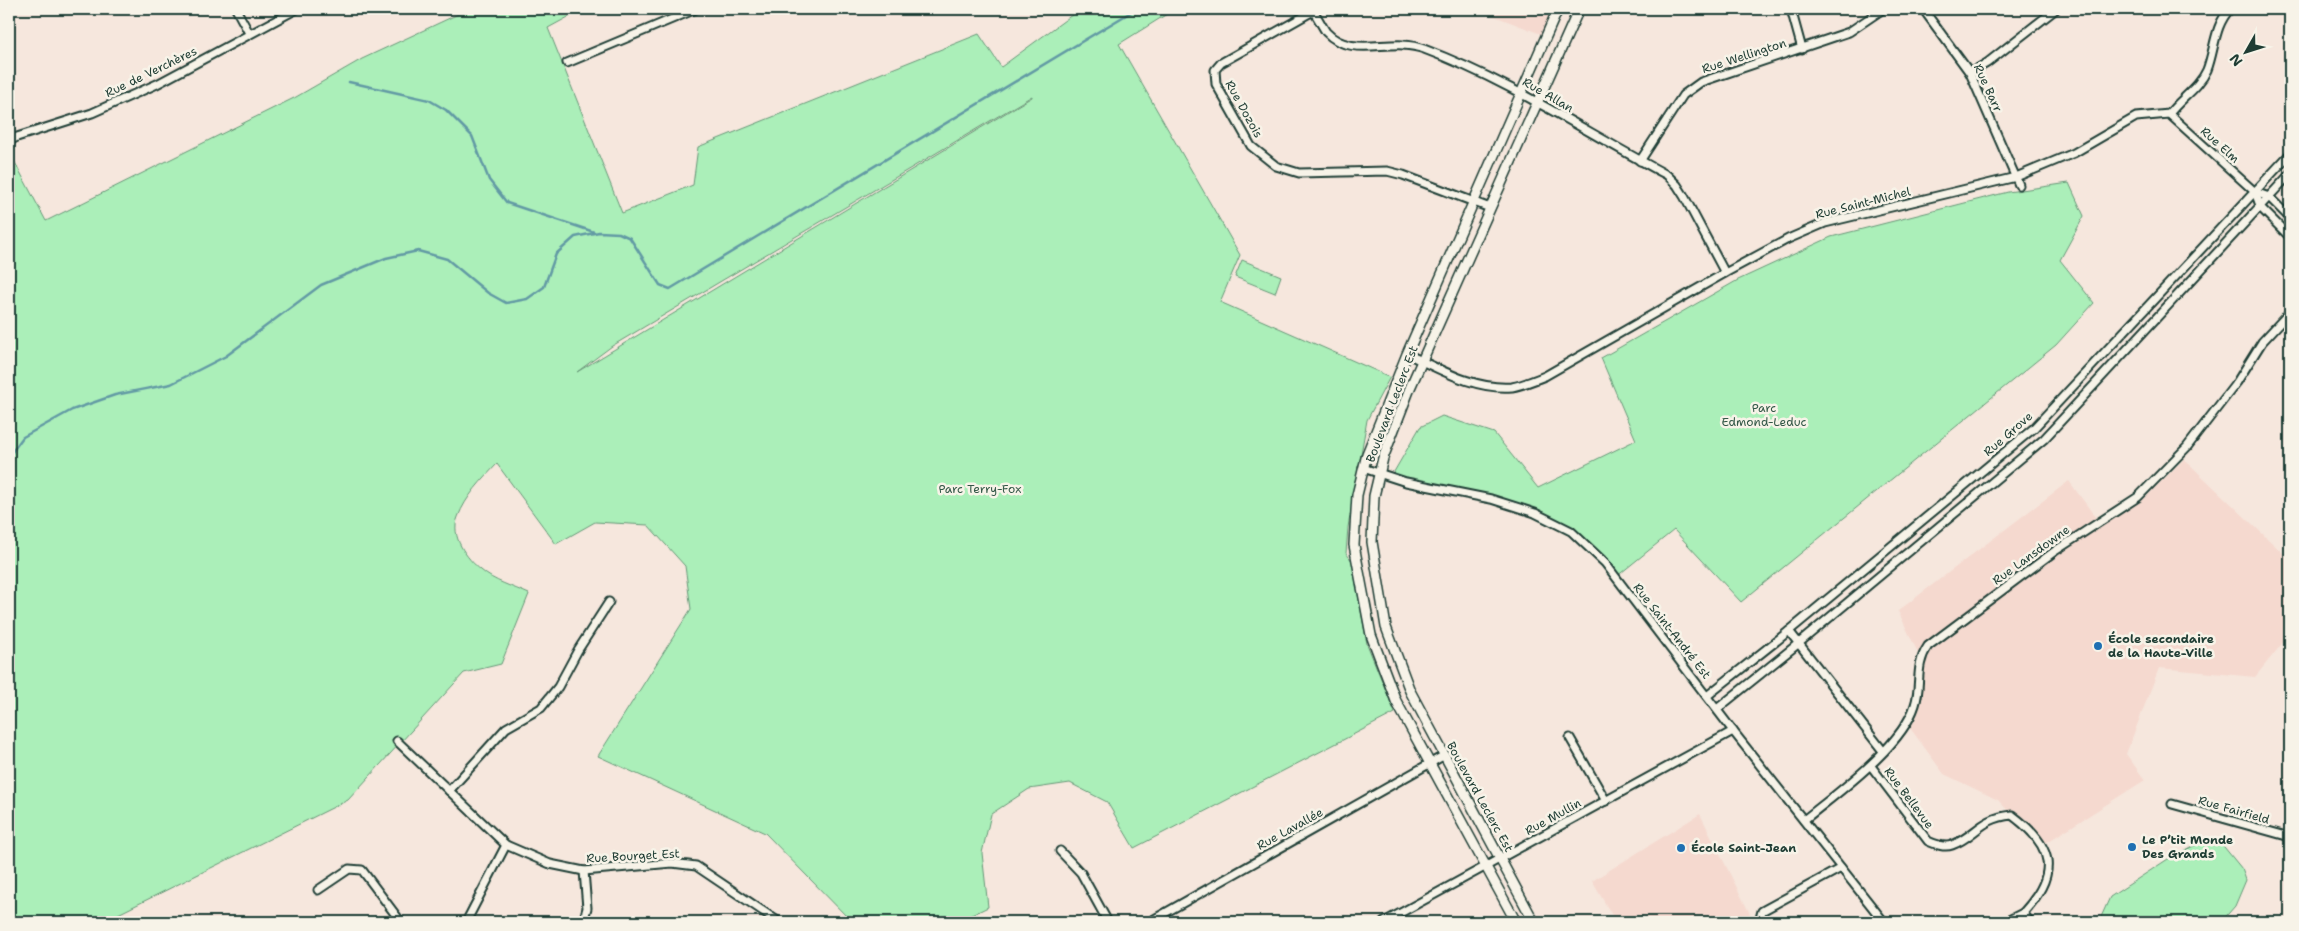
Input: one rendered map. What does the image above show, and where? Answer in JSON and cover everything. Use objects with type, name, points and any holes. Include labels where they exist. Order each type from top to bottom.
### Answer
[{"type":"street","points":[[236,9],[249,34]]},
{"type":"street","name":"Rue de Verchères","points":[[9,141],[92,113],[157,84],[297,9]]},
{"type":"street","points":[[567,63],[696,9]]},
{"type":"street","name":"Boulevard Leclerc Est","points":[[1516,922],[1396,701],[1371,635],[1354,545],[1357,495],[1367,454],[1407,354],[1558,9]]},
{"type":"street","name":"Boulevard Leclerc Est","points":[[1534,922],[1443,756],[1410,691],[1386,627],[1372,542],[1374,496],[1383,458],[1421,360],[1579,9]]},
{"type":"street","points":[[1792,9],[1802,50]]},
{"type":"street","name":"Rue Wellington","points":[[1640,160],[1683,95],[1701,82],[1802,50],[1849,32],[1884,9]]},
{"type":"street","name":"Rue Barr","points":[[1923,9],[1970,73],[2019,185]]},
{"type":"street","points":[[1970,73],[1987,64],[2056,9]]},
{"type":"street","points":[[2169,114],[2198,84],[2207,70],[2218,28],[2230,9]]},
{"type":"street","name":"Rue Allan","points":[[1315,10],[1327,32],[1341,43],[1357,47],[1400,43],[1422,48],[1523,92],[1667,175],[1678,185],[1726,273]]},
{"type":"street","name":"Rue Dozois","points":[[1315,10],[1221,63],[1215,70],[1216,84],[1251,146],[1276,166],[1299,173],[1387,171],[1403,175],[1490,208]]},
{"type":"street","name":"Rue Saint-Michel","points":[[1407,354],[1468,382],[1488,387],[1514,386],[1545,376],[1788,239],[1825,223],[2016,177],[2074,153],[2136,117],[2169,114]]},
{"type":"street","name":"Rue Elm","points":[[2169,114],[2255,192],[2269,197],[2290,218]]},
{"type":"street","name":"Rue Grove","points":[[1707,696],[1789,631],[2034,428],[2290,154]]},
{"type":"street","points":[[1717,709],[2044,439],[2261,208],[2290,174]]},
{"type":"street","name":"Rue Elm","points":[[2255,192],[2261,208],[2290,236]]},
{"type":"street","name":"Rue Lansdowne","points":[[1804,820],[1871,766],[1907,724],[1916,705],[1920,657],[1928,646],[2055,551],[2138,497],[2186,447],[2237,382],[2262,342],[2290,312]]},
{"type":"street","name":"Rue Saint-André Est","points":[[1363,468],[1406,482],[1491,499],[1535,513],[1572,531],[1605,563],[1733,731],[1884,922]]},
{"type":"street","points":[[449,791],[506,728],[541,708],[558,687],[578,650],[609,602]]},
{"type":"street","name":"Rue Bellevue","points":[[1789,631],[1883,751]]},
{"type":"street","points":[[1396,701],[1410,691]]},
{"type":"street","name":"Rue Mullin","points":[[1384,922],[1733,731]]},
{"type":"street","points":[[1570,738],[1606,801]]},
{"type":"street","name":"Rue Bourget Est","points":[[397,741],[506,845],[550,864],[584,871],[672,863],[696,866],[778,922]]},
{"type":"street","name":"Rue Lavallée","points":[[1149,922],[1443,756]]},
{"type":"street","name":"Rue Bellevue","points":[[1871,766],[1928,841],[1940,846],[1951,846],[1997,816],[2012,815],[2024,824],[2041,846],[2049,865],[2045,886],[2023,913]]},
{"type":"street","name":"Rue Fairfield","points":[[2172,804],[2290,837]]},
{"type":"street","points":[[466,922],[506,845]]},
{"type":"street","points":[[1060,851],[1081,873],[1108,922]]},
{"type":"street","points":[[1759,922],[1762,912],[1841,868]]},
{"type":"street","points":[[318,890],[350,869],[362,870],[401,922]]},
{"type":"street","points":[[583,922],[587,908],[584,871]]},
{"type":"street","points":[[2005,922],[2023,913],[2030,922]]},
{"type":"shaded area","points":[[1476,9],[1552,9],[1541,34]]},
{"type":"shaded area","name":"École secondaire de la Haute-Ville","points":[[2184,459],[2290,560],[2290,634],[2255,677],[2159,668],[2126,754],[2145,780],[2041,846],[1998,800],[1944,774],[1907,724],[1916,705],[1920,657],[1898,611],[2069,481],[2102,526],[2145,498]]},
{"type":"shaded area","name":"École Saint-Jean","points":[[1700,814],[1754,922],[1616,922],[1592,881]]},
{"type":"green space","name":"Parc Terry-Fox","points":[[469,9],[583,9],[548,28],[622,213],[693,185],[698,147],[979,34],[1001,67],[1080,9],[1175,9],[1119,44],[1240,255],[1220,302],[1390,377],[1367,420],[1348,527],[1346,553],[1352,561],[1367,644],[1395,713],[1134,848],[1107,802],[1070,783],[1029,789],[991,814],[982,853],[988,907],[957,922],[852,922],[765,833],[598,756],[691,609],[685,566],[648,525],[595,522],[556,544],[497,464],[465,502],[458,517],[456,532],[465,553],[481,570],[498,581],[529,594],[501,664],[464,673],[348,800],[102,922],[9,922],[9,156],[11,155],[46,221],[296,97],[362,59]],"holes":[[[1032,97],[577,372],[612,346]]]},
{"type":"green space","name":"Parc Edmond-Leduc","points":[[2069,183],[2084,216],[2060,260],[2094,303],[2056,345],[1741,602],[1674,530],[1616,577],[1571,531],[1535,513],[1391,477],[1420,427],[1442,416],[1494,433],[1538,488],[1636,440],[1601,358],[1738,280],[1831,237],[2008,192]]},
{"type":"green space","points":[[1242,260],[1281,276],[1275,293],[1235,277]]},
{"type":"green space","points":[[2205,840],[2220,842],[2242,869],[2246,880],[2235,906],[2221,922],[2104,922],[2101,917],[2110,897],[2168,859]]},
{"type":"waterway","points":[[9,456],[23,437],[72,410],[115,395],[171,384],[226,356],[321,285],[386,258],[418,251],[447,259],[488,293],[506,303],[527,299],[544,287],[556,254],[575,237],[599,232],[619,233],[630,238],[660,285],[670,289],[1136,9]]},
{"type":"waterway","points":[[349,82],[429,100],[446,110],[472,136],[489,180],[507,203],[594,232]]},
{"type":"place","name":"École secondaire de la Haute-Ville","points":[[2098,646]]},
{"type":"place","name":"Le P’tit Monde Des Grands","points":[[2132,847]]},
{"type":"place","name":"École Saint-Jean","points":[[1681,848]]}]
